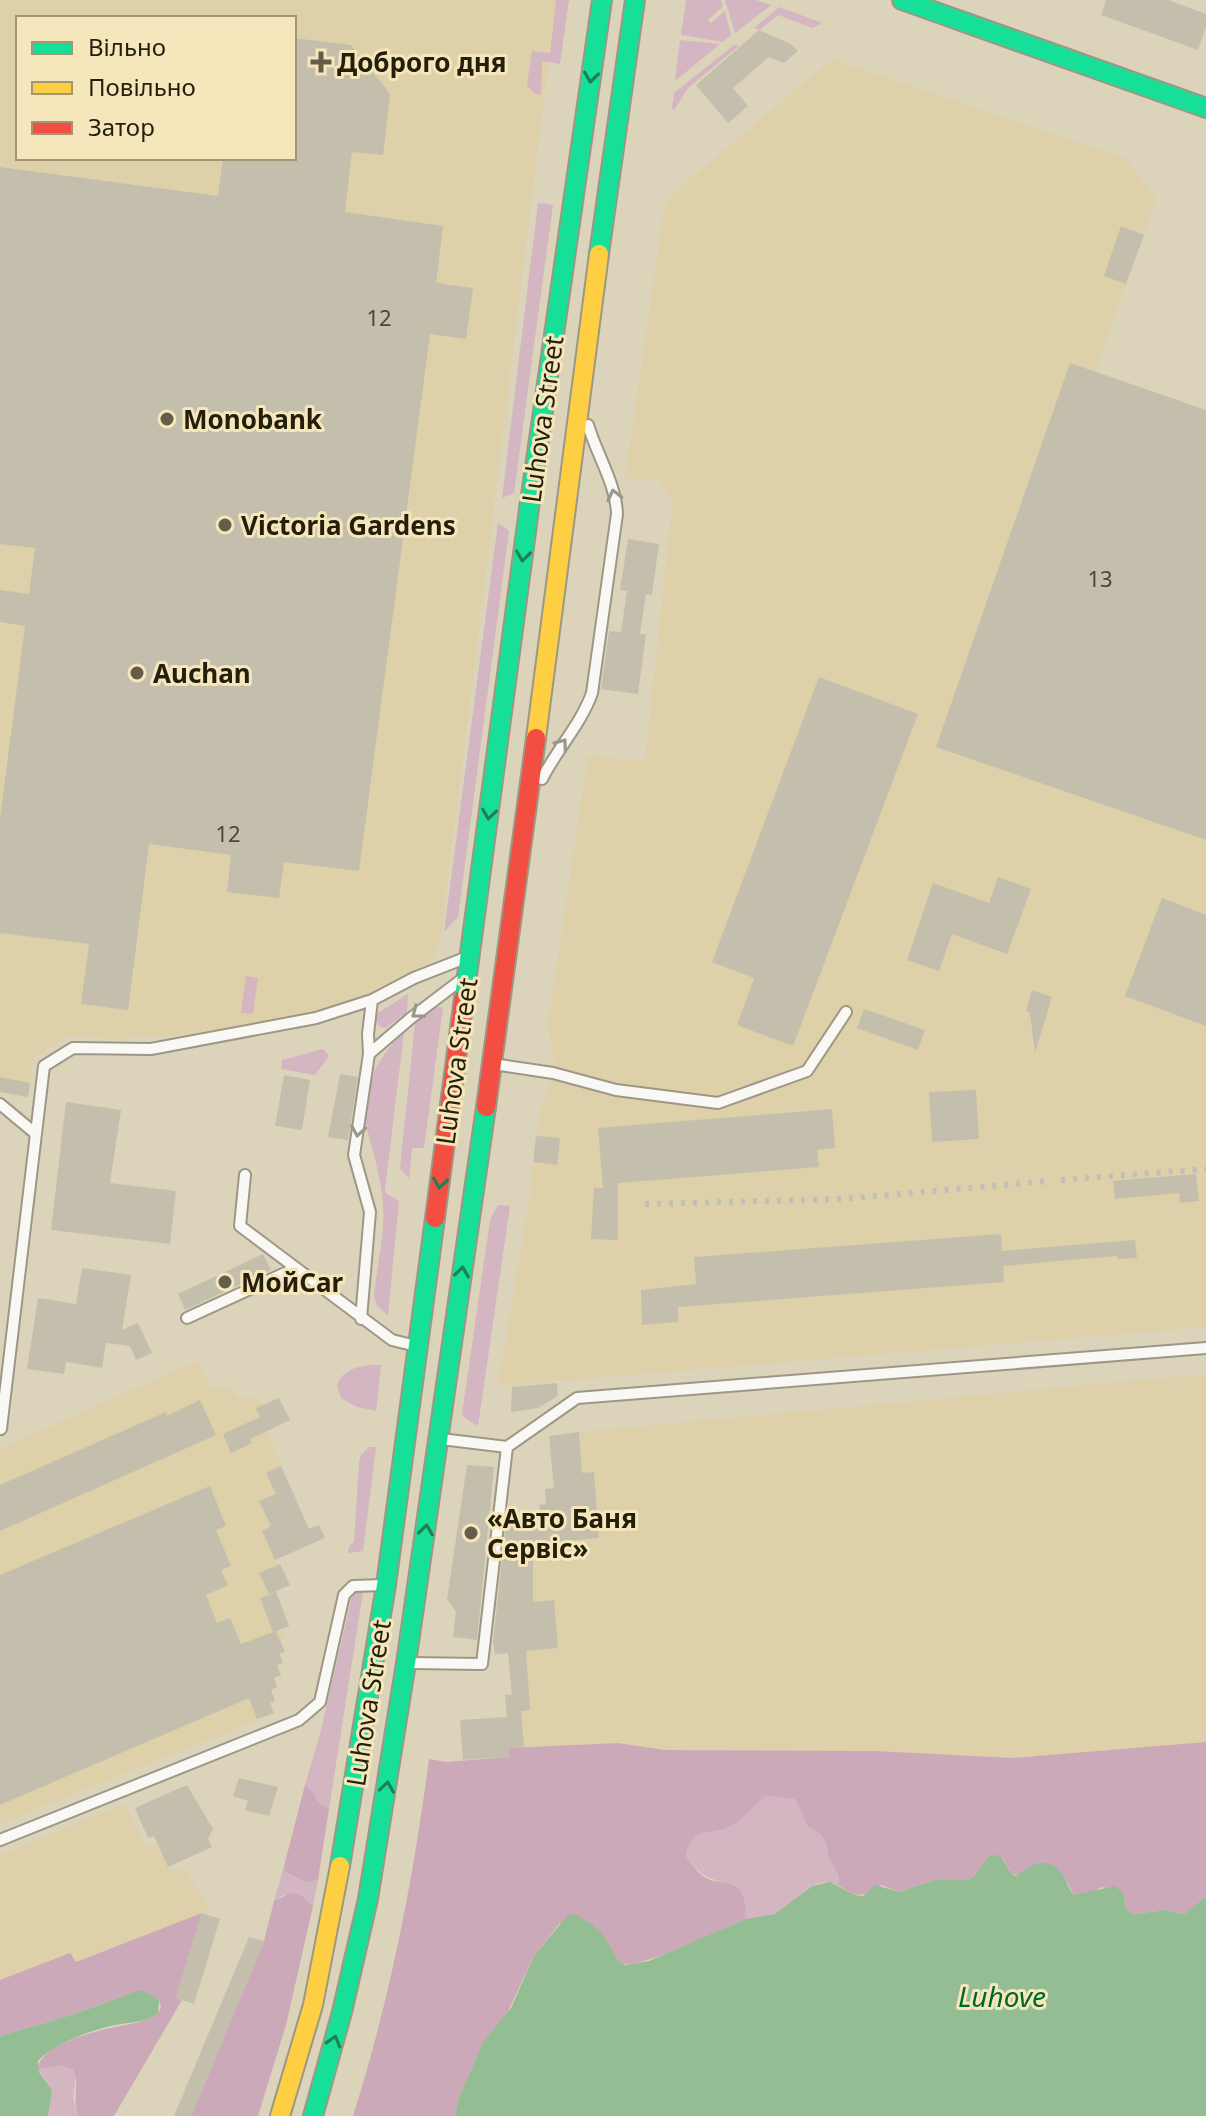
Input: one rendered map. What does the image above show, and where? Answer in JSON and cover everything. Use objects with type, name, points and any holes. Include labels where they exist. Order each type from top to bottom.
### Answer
[{"type":"main road","name":"Luhova Street","points":[[280,2116],[313,2005],[336,1893],[386,1585],[529,509],[602,0]]},
{"type":"main road","name":"Luhova Street","points":[[313,2116],[342,2012],[368,1899],[406,1663],[635,0]]},
{"type":"main road","points":[[902,0],[1206,108]]},
{"type":"lane","points":[[525,813],[555,753],[580,718],[592,693],[617,514],[614,487],[596,452],[580,398]]},
{"type":"lane","points":[[1,1429],[44,1066],[73,1048],[151,1049],[316,1018],[372,1000],[414,978],[470,955]]},
{"type":"lane","points":[[369,1054],[468,975]]},
{"type":"lane","points":[[361,1319],[370,1212],[354,1155],[369,1054],[372,1000]]},
{"type":"lane","points":[[491,1063],[553,1073],[616,1090],[718,1103],[807,1071],[846,1012]]},
{"type":"lane","points":[[0,1104],[36,1134]]},
{"type":"lane","points":[[245,1175],[240,1226],[361,1319],[392,1340],[417,1347]]},
{"type":"lane","points":[[187,1318],[296,1268]]},
{"type":"lane","points":[[439,1439],[507,1447],[577,1398],[1206,1348]]},
{"type":"lane","points":[[406,1663],[482,1664],[507,1447]]},
{"type":"lane","points":[[0,1840],[299,1720],[320,1702],[344,1595],[353,1586],[386,1585]]},
{"type":"shaded area","name":"Victoria Gardens","points":[[0,0],[556,0],[441,936],[431,962],[365,996],[252,1030],[127,1038],[124,1041],[70,1035],[34,1058],[28,1097],[0,1092]]},
{"type":"shaded area","points":[[556,0],[569,0],[560,64],[542,61],[541,95],[534,93],[527,85],[532,51],[550,53]]},
{"type":"shaded area","points":[[686,0],[721,0],[723,6],[708,20],[711,23],[725,11],[731,35],[723,42],[681,35]]},
{"type":"shaded area","points":[[725,0],[756,0],[771,5],[735,33]]},
{"type":"shaded area","points":[[779,7],[822,23],[813,28],[778,15],[760,30],[754,28]]},
{"type":"shaded area","points":[[680,40],[720,44],[675,81]]},
{"type":"shaded area","points":[[734,45],[739,46],[688,88],[672,109],[674,93]]},
{"type":"shaded area","points":[[832,59],[1125,158],[1156,198],[1095,371],[1206,410],[1206,1327],[498,1386],[530,1194],[540,1111],[553,1073],[548,1024],[588,756],[645,761],[673,499],[658,480],[625,478],[665,205],[672,194]]},
{"type":"shaded area","points":[[538,203],[553,205],[514,493],[502,498]]},
{"type":"shaded area","points":[[498,523],[509,531],[458,917],[444,932]]},
{"type":"shaded area","points":[[246,976],[258,978],[253,1014],[241,1013]]},
{"type":"shaded area","points":[[408,994],[407,1013],[385,1028],[380,1027],[375,1019],[378,1013]]},
{"type":"shaded area","points":[[437,1007],[443,1007],[424,1148],[412,1148],[409,1179],[400,1168],[415,1023]]},
{"type":"shaded area","points":[[404,1032],[385,1189],[399,1201],[388,1315],[377,1306],[374,1296],[383,1204],[364,1113],[373,1074]]},
{"type":"shaded area","points":[[323,1049],[329,1056],[315,1075],[281,1069],[282,1060]]},
{"type":"shaded area","points":[[498,1205],[510,1206],[478,1426],[462,1414],[490,1220]]},
{"type":"shaded area","points":[[197,1361],[211,1389],[230,1388],[238,1397],[259,1399],[263,1405],[257,1409],[281,1466],[267,1473],[276,1494],[260,1501],[271,1526],[262,1531],[290,1585],[276,1591],[289,1626],[282,1629],[285,1638],[280,1640],[285,1652],[279,1654],[283,1663],[277,1665],[281,1675],[274,1678],[277,1687],[271,1690],[275,1701],[270,1703],[274,1713],[0,1824],[0,1449]]},
{"type":"shaded area","points":[[381,1365],[376,1411],[357,1407],[341,1398],[337,1385],[344,1375],[361,1366]]},
{"type":"shaded area","points":[[1206,1374],[1206,1742],[1013,1758],[875,1751],[665,1750],[618,1743],[509,1748],[505,1695],[511,1694],[510,1675],[522,1674],[518,1652],[558,1648],[554,1601],[533,1602],[533,1550],[542,1549],[542,1543],[599,1538],[594,1472],[553,1475],[579,1432]]},
{"type":"shaded area","points":[[369,1447],[376,1447],[363,1551],[348,1553],[349,1546],[354,1542],[359,1463],[361,1455]]},
{"type":"shaded area","points":[[353,1592],[363,1592],[329,1809],[317,1801],[305,1785]]},
{"type":"shaded area","points":[[1206,1742],[1206,1896],[1184,1914],[1166,1910],[1133,1914],[1125,1909],[1124,1894],[1102,1887],[1091,1893],[1074,1895],[1067,1882],[1012,1874],[1004,1860],[989,1856],[967,1880],[938,1879],[899,1892],[881,1885],[863,1894],[855,1894],[838,1885],[839,1876],[829,1859],[826,1842],[819,1833],[808,1827],[795,1799],[766,1796],[731,1826],[698,1835],[686,1856],[704,1877],[732,1884],[739,1889],[744,1899],[746,1919],[660,1956],[627,1964],[619,1962],[594,1926],[560,1923],[534,1956],[505,2018],[483,2042],[458,2100],[455,2116],[353,2116],[399,1939],[429,1759],[447,1762],[509,1757],[509,1748],[618,1743],[665,1750],[875,1751],[1013,1758]]},
{"type":"shaded area","points":[[305,1785],[317,1801],[329,1809],[318,1880],[305,1882],[283,1870]]},
{"type":"shaded area","points":[[766,1796],[795,1799],[808,1827],[827,1842],[829,1859],[839,1876],[838,1885],[819,1883],[777,1913],[746,1919],[744,1896],[735,1885],[707,1876],[686,1856],[698,1835],[731,1826]]},
{"type":"shaded area","points":[[124,1804],[145,1847],[157,1843],[171,1873],[183,1868],[209,1907],[202,1913],[75,1962],[70,1954],[0,1980],[0,1855]]},
{"type":"shaded area","points":[[283,1870],[303,1880],[318,1880],[313,1906],[301,1895],[283,1895],[274,1901]]},
{"type":"shaded area","points":[[291,1893],[301,1895],[313,1906],[286,2025],[258,2116],[191,2116],[264,1941],[274,1901]]},
{"type":"shaded area","points":[[202,1913],[176,1998],[182,2000],[114,2116],[78,2116],[73,2069],[60,2066],[38,2069],[42,2059],[63,2043],[147,2019],[158,2013],[161,2007],[159,2000],[137,1991],[75,2014],[0,2036],[0,1980],[70,1953],[76,1962]]},
{"type":"shaded area","points":[[73,2068],[76,2074],[73,2098],[78,2116],[48,2116],[52,2090],[38,2069]]},
{"type":"water","name":"Luhove","points":[[997,1855],[1016,1876],[1033,1865],[1050,1864],[1061,1873],[1074,1895],[1115,1886],[1124,1894],[1125,1909],[1133,1914],[1166,1910],[1184,1914],[1206,1896],[1206,2116],[455,2116],[458,2100],[483,2042],[511,2008],[534,1956],[567,1916],[575,1914],[594,1926],[604,1936],[619,1962],[625,1965],[649,1961],[746,1919],[775,1914],[812,1886],[830,1882],[863,1896],[876,1885],[899,1892],[938,1879],[967,1880],[989,1856]]},
{"type":"water","points":[[144,1991],[159,2000],[158,2013],[145,2020],[89,2032],[55,2048],[38,2061],[39,2072],[52,2090],[48,2116],[0,2116],[0,2036],[75,2014]]},
{"type":"building","points":[[1106,0],[1168,0],[1206,14],[1206,27],[1198,50],[1101,15]]},
{"type":"building","points":[[759,30],[791,44],[798,51],[784,63],[769,57],[733,88],[748,106],[728,123],[696,85]]},
{"type":"building","name":"Victoria Gardens","points":[[296,38],[351,45],[390,94],[383,155],[352,152],[345,212],[443,226],[436,283],[473,288],[466,339],[430,334],[359,871],[284,862],[279,898],[227,892],[231,855],[149,844],[128,1010],[81,1004],[89,944],[0,933],[0,818],[25,626],[0,622],[0,590],[29,594],[35,548],[0,544],[0,167],[218,196],[223,160],[296,160]]},
{"type":"building","points":[[1121,226],[1144,235],[1126,284],[1104,276]]},
{"type":"building","points":[[1070,363],[1206,410],[1206,840],[936,747]]},
{"type":"building","points":[[628,539],[659,544],[652,595],[646,594],[640,634],[646,634],[638,694],[601,689],[609,631],[621,632],[627,591],[620,590]]},
{"type":"building","points":[[819,677],[918,714],[793,1046],[737,1025],[754,978],[712,962]]},
{"type":"building","points":[[998,877],[1031,889],[1007,954],[952,934],[939,971],[907,960],[933,883],[989,903]]},
{"type":"building","points":[[1162,898],[1206,915],[1206,1026],[1125,996]]},
{"type":"building","points":[[1032,990],[1052,997],[1035,1053],[1030,1013],[1026,1011]]},
{"type":"building","points":[[864,1009],[925,1030],[918,1050],[857,1028]]},
{"type":"building","points":[[340,1074],[358,1077],[348,1140],[328,1137]]},
{"type":"building","points":[[284,1075],[310,1080],[302,1130],[275,1126]]},
{"type":"building","points":[[0,1077],[30,1083],[28,1097],[0,1092]]},
{"type":"building","points":[[976,1090],[979,1139],[932,1142],[929,1092]]},
{"type":"building","points":[[66,1102],[121,1110],[110,1183],[176,1191],[170,1244],[51,1230]]},
{"type":"building","points":[[832,1109],[835,1148],[817,1150],[819,1167],[618,1183],[618,1240],[591,1239],[594,1188],[603,1188],[598,1128]]},
{"type":"building","points":[[536,1136],[560,1138],[557,1165],[533,1162]]},
{"type":"building","points":[[1196,1174],[1199,1201],[1180,1203],[1179,1193],[1115,1199],[1113,1181]]},
{"type":"building","points":[[1001,1234],[1002,1251],[1135,1240],[1137,1258],[1118,1259],[1117,1256],[1003,1266],[1004,1282],[678,1307],[678,1322],[642,1325],[641,1290],[696,1284],[694,1257]]},
{"type":"building","name":"МойCar","points":[[263,1254],[271,1270],[185,1310],[178,1294]]},
{"type":"building","points":[[82,1268],[131,1275],[122,1330],[138,1323],[152,1353],[136,1360],[130,1346],[106,1343],[102,1368],[66,1362],[64,1374],[27,1369],[38,1298],[76,1304]]},
{"type":"building","points":[[557,1383],[558,1396],[538,1408],[511,1412],[512,1387]]},
{"type":"building","points":[[279,1398],[290,1420],[250,1439],[252,1443],[231,1453],[223,1434],[260,1417],[256,1408]]},
{"type":"building","points":[[200,1400],[216,1435],[0,1531],[0,1485]]},
{"type":"building","points":[[579,1432],[582,1473],[594,1472],[599,1538],[542,1543],[543,1550],[533,1550],[533,1602],[554,1600],[558,1648],[526,1651],[530,1710],[521,1711],[524,1747],[509,1748],[509,1757],[463,1760],[460,1720],[507,1717],[505,1695],[512,1695],[508,1653],[495,1654],[493,1642],[506,1524],[541,1522],[539,1505],[546,1504],[545,1489],[554,1488],[549,1436]]},
{"type":"building","name":"«Авто Баня Сервіс»","points":[[467,1465],[494,1467],[477,1640],[453,1637],[456,1612],[447,1599]]},
{"type":"building","points":[[281,1466],[309,1529],[319,1525],[325,1538],[275,1560],[262,1531],[271,1526],[259,1501],[276,1494],[266,1473]]},
{"type":"building","points":[[210,1486],[226,1526],[216,1530],[231,1566],[221,1570],[228,1585],[206,1595],[217,1623],[230,1618],[241,1644],[273,1632],[260,1598],[276,1592],[289,1626],[276,1631],[285,1652],[279,1654],[283,1663],[277,1665],[281,1675],[274,1678],[277,1687],[271,1690],[275,1701],[270,1703],[274,1713],[257,1719],[249,1698],[0,1805],[0,1575]]},
{"type":"building","points":[[280,1564],[290,1585],[269,1594],[259,1573]]},
{"type":"building","points":[[239,1778],[278,1787],[269,1816],[245,1810],[248,1801],[233,1796]]},
{"type":"building","points":[[187,1785],[213,1829],[208,1839],[212,1847],[168,1867],[154,1836],[148,1838],[135,1808]]},
{"type":"building","points":[[202,1913],[220,1919],[194,2004],[176,1998]]},
{"type":"building","points":[[249,1937],[264,1941],[191,2116],[174,2116]]},
{"type":"railway","points":[[1061,1180],[1206,1169]]},
{"type":"railway","points":[[645,1204],[843,1199],[1049,1181]]},
{"type":"traffic: fast","points":[[464,998],[529,509],[602,0]]},
{"type":"traffic: fast","points":[[599,254],[635,0]]},
{"type":"traffic: fast","points":[[902,0],[1206,108]]},
{"type":"traffic: fast","points":[[313,2116],[342,2012],[368,1899],[406,1663],[486,1107]]},
{"type":"traffic: fast","points":[[340,1866],[386,1585],[435,1218]]},
{"type":"traffic: slow","points":[[536,738],[599,254]]},
{"type":"traffic: slow","points":[[280,2116],[313,2005],[340,1866]]},
{"type":"traffic: jam","points":[[486,1107],[536,738]]},
{"type":"traffic: jam","points":[[435,1218],[464,998]]},
{"type":"place","name":"Доброго дня","points":[[321,62]]},
{"type":"place","name":"Monobank","points":[[167,419]]},
{"type":"place","name":"Victoria Gardens","points":[[225,525]]},
{"type":"place","name":"Auchan","points":[[137,673]]},
{"type":"place","name":"МойCar","points":[[225,1282]]},
{"type":"place","name":"«Авто Баня Сервіс»","points":[[471,1533]]}]
